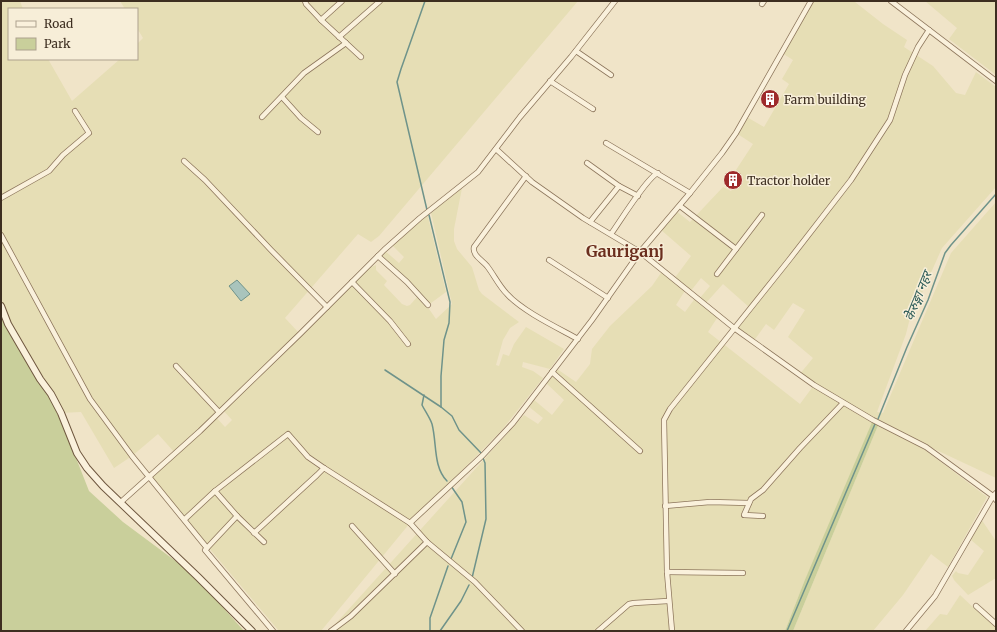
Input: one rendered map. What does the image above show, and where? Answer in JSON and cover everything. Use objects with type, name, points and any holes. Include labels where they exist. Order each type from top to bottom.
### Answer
[{"type":"main road","points":[[1,306],[8,324],[21,347],[40,379],[51,394],[61,413],[77,453],[87,468],[103,486],[252,631]]},
{"type":"street","points":[[305,1],[320,20],[361,57]]},
{"type":"street","points":[[320,20],[342,1]]},
{"type":"street","points":[[339,37],[380,1]]},
{"type":"street","points":[[121,502],[219,412],[378,256],[420,218],[478,172],[615,1]]},
{"type":"street","points":[[410,523],[504,434],[608,298],[640,252],[680,206],[722,153],[736,133],[811,1]]},
{"type":"street","points":[[891,1],[996,81]]},
{"type":"street","points":[[672,631],[668,601],[664,420],[670,409],[851,180],[890,120],[905,75],[914,54],[929,30]]},
{"type":"street","points":[[262,117],[304,73],[346,43]]},
{"type":"street","points":[[576,50],[611,75]]},
{"type":"street","points":[[550,81],[593,109]]},
{"type":"street","points":[[282,97],[301,118],[318,132]]},
{"type":"street","points":[[1,198],[49,171],[63,155],[89,132],[75,111]]},
{"type":"street","points":[[606,143],[690,193]]},
{"type":"street","points":[[496,148],[538,186],[590,222],[640,252],[734,328],[814,385],[843,403],[926,447],[995,496],[935,596],[906,631]]},
{"type":"street","points":[[184,161],[205,180],[270,250],[327,307]]},
{"type":"street","points":[[588,163],[620,186],[638,196]]},
{"type":"street","points":[[611,234],[654,175],[658,173]]},
{"type":"street","points":[[526,176],[473,250],[474,253],[487,266],[507,294],[527,310],[578,338]]},
{"type":"street","points":[[590,222],[620,186]]},
{"type":"street","points":[[680,206],[736,249]]},
{"type":"street","points":[[717,274],[762,215]]},
{"type":"street","points":[[1,235],[90,399],[149,477],[185,519],[207,548],[205,550],[273,631]]},
{"type":"street","points":[[378,256],[407,282],[428,305]]},
{"type":"street","points":[[549,260],[608,298]]},
{"type":"street","points":[[352,282],[390,321],[408,344]]},
{"type":"street","points":[[176,366],[219,412]]},
{"type":"street","points":[[552,372],[640,451]]},
{"type":"street","points":[[763,516],[744,515],[751,499],[763,490],[843,403]]},
{"type":"street","points":[[185,519],[215,491],[288,434],[308,457],[410,523],[427,542],[475,582],[522,631]]},
{"type":"street","points":[[254,533],[324,468]]},
{"type":"street","points":[[215,491],[237,516],[264,542]]},
{"type":"street","points":[[665,506],[710,502],[749,503]]},
{"type":"street","points":[[207,548],[237,516]]},
{"type":"street","points":[[352,526],[395,574]]},
{"type":"street","points":[[331,631],[351,616],[427,542]]},
{"type":"street","points":[[667,572],[743,573]]},
{"type":"street","points":[[598,631],[629,604],[634,602],[668,601]]},
{"type":"street","points":[[976,606],[996,624]]},
{"type":"shaded area","points":[[1,1],[20,1],[23,8],[8,8],[8,60],[49,60],[72,101],[119,60],[138,60],[138,43],[143,38],[138,30],[138,8],[124,8],[120,1],[578,1],[379,236],[371,242],[358,234],[285,318],[300,334],[364,270],[376,265],[376,270],[387,281],[384,285],[402,304],[407,306],[410,305],[418,296],[378,256],[384,250],[399,263],[404,257],[391,244],[427,213],[446,292],[427,306],[436,319],[452,304],[431,213],[462,188],[454,229],[454,241],[457,249],[472,267],[479,290],[482,294],[519,322],[510,328],[503,340],[496,365],[499,366],[503,354],[509,356],[514,344],[526,327],[564,349],[550,369],[523,362],[522,367],[533,371],[543,378],[501,431],[410,523],[321,631],[279,631],[149,477],[175,453],[158,434],[132,456],[114,468],[81,412],[61,413],[1,306]],"holes":[[[222,409],[232,420],[225,427],[215,416]]]},
{"type":"shaded area","points":[[811,1],[855,1],[883,24],[907,40],[904,47],[933,66],[956,93],[965,95],[976,72],[996,87],[996,187],[942,248],[909,322],[877,412],[883,413],[951,253],[996,202],[996,478],[885,426],[921,447],[987,497],[948,567],[931,554],[903,595],[873,631],[793,631],[879,423],[804,582],[785,631],[329,631],[524,415],[538,424],[543,418],[528,406],[533,399],[552,415],[564,400],[546,383],[557,369],[576,382],[590,364],[592,349],[610,326],[652,286],[663,270],[674,279],[691,256],[660,229],[676,211],[690,222],[723,187],[731,191],[743,176],[736,170],[753,144],[736,133],[745,116],[764,127],[789,84],[782,79],[793,60],[782,53]],"holes":[[[701,278],[710,286],[699,299],[696,297],[685,312],[676,305],[686,289],[690,292]],[[723,284],[750,308],[734,328],[753,342],[766,324],[774,330],[793,303],[805,310],[788,337],[813,358],[799,375],[814,385],[800,404],[708,332],[719,315],[705,304]]]},
{"type":"shaded area","points":[[925,1],[996,1],[996,75],[949,39],[957,28]]},
{"type":"shaded area","points":[[981,519],[996,541],[996,578],[968,595],[952,576],[956,571],[958,573],[968,575],[984,551],[970,539]]},
{"type":"shaded area","points":[[960,595],[977,611],[982,607],[996,620],[996,631],[926,630],[940,614],[947,615]]},
{"type":"green space","points":[[1,303],[2,316],[37,380],[49,396],[67,435],[89,491],[123,522],[193,574],[244,631],[1,631]]},
{"type":"green space","points":[[873,420],[879,423],[793,631],[785,631],[804,582]]},
{"type":"water","points":[[237,280],[250,294],[241,301],[229,286]]},
{"type":"waterway","points":[[425,1],[397,82],[427,210]]},
{"type":"waterway","name":"केेरुङ्गा नहर","points":[[878,419],[928,300],[945,253],[996,194]]},
{"type":"waterway","points":[[429,215],[450,302],[449,323],[444,340],[441,376],[441,407]]},
{"type":"waterway","points":[[385,370],[452,416],[459,430],[482,454]]},
{"type":"waterway","points":[[424,395],[422,405],[429,417],[434,431],[437,462],[439,469],[447,481]]},
{"type":"waterway","name":"केेरुङ्गा नहर","points":[[787,631],[875,424]]},
{"type":"waterway","points":[[472,578],[486,519],[485,463],[483,458]]},
{"type":"waterway","points":[[451,486],[462,502],[466,522],[451,559]]},
{"type":"waterway","points":[[430,631],[430,618],[448,566]]},
{"type":"waterway","points":[[440,631],[461,601],[469,585]]},
{"type":"place","name":"Farm building","points":[[770,99]]},
{"type":"place","name":"Tractor holder","points":[[733,180]]},
{"type":"district","name":"Gauriganj","points":[[625,251]]}]
